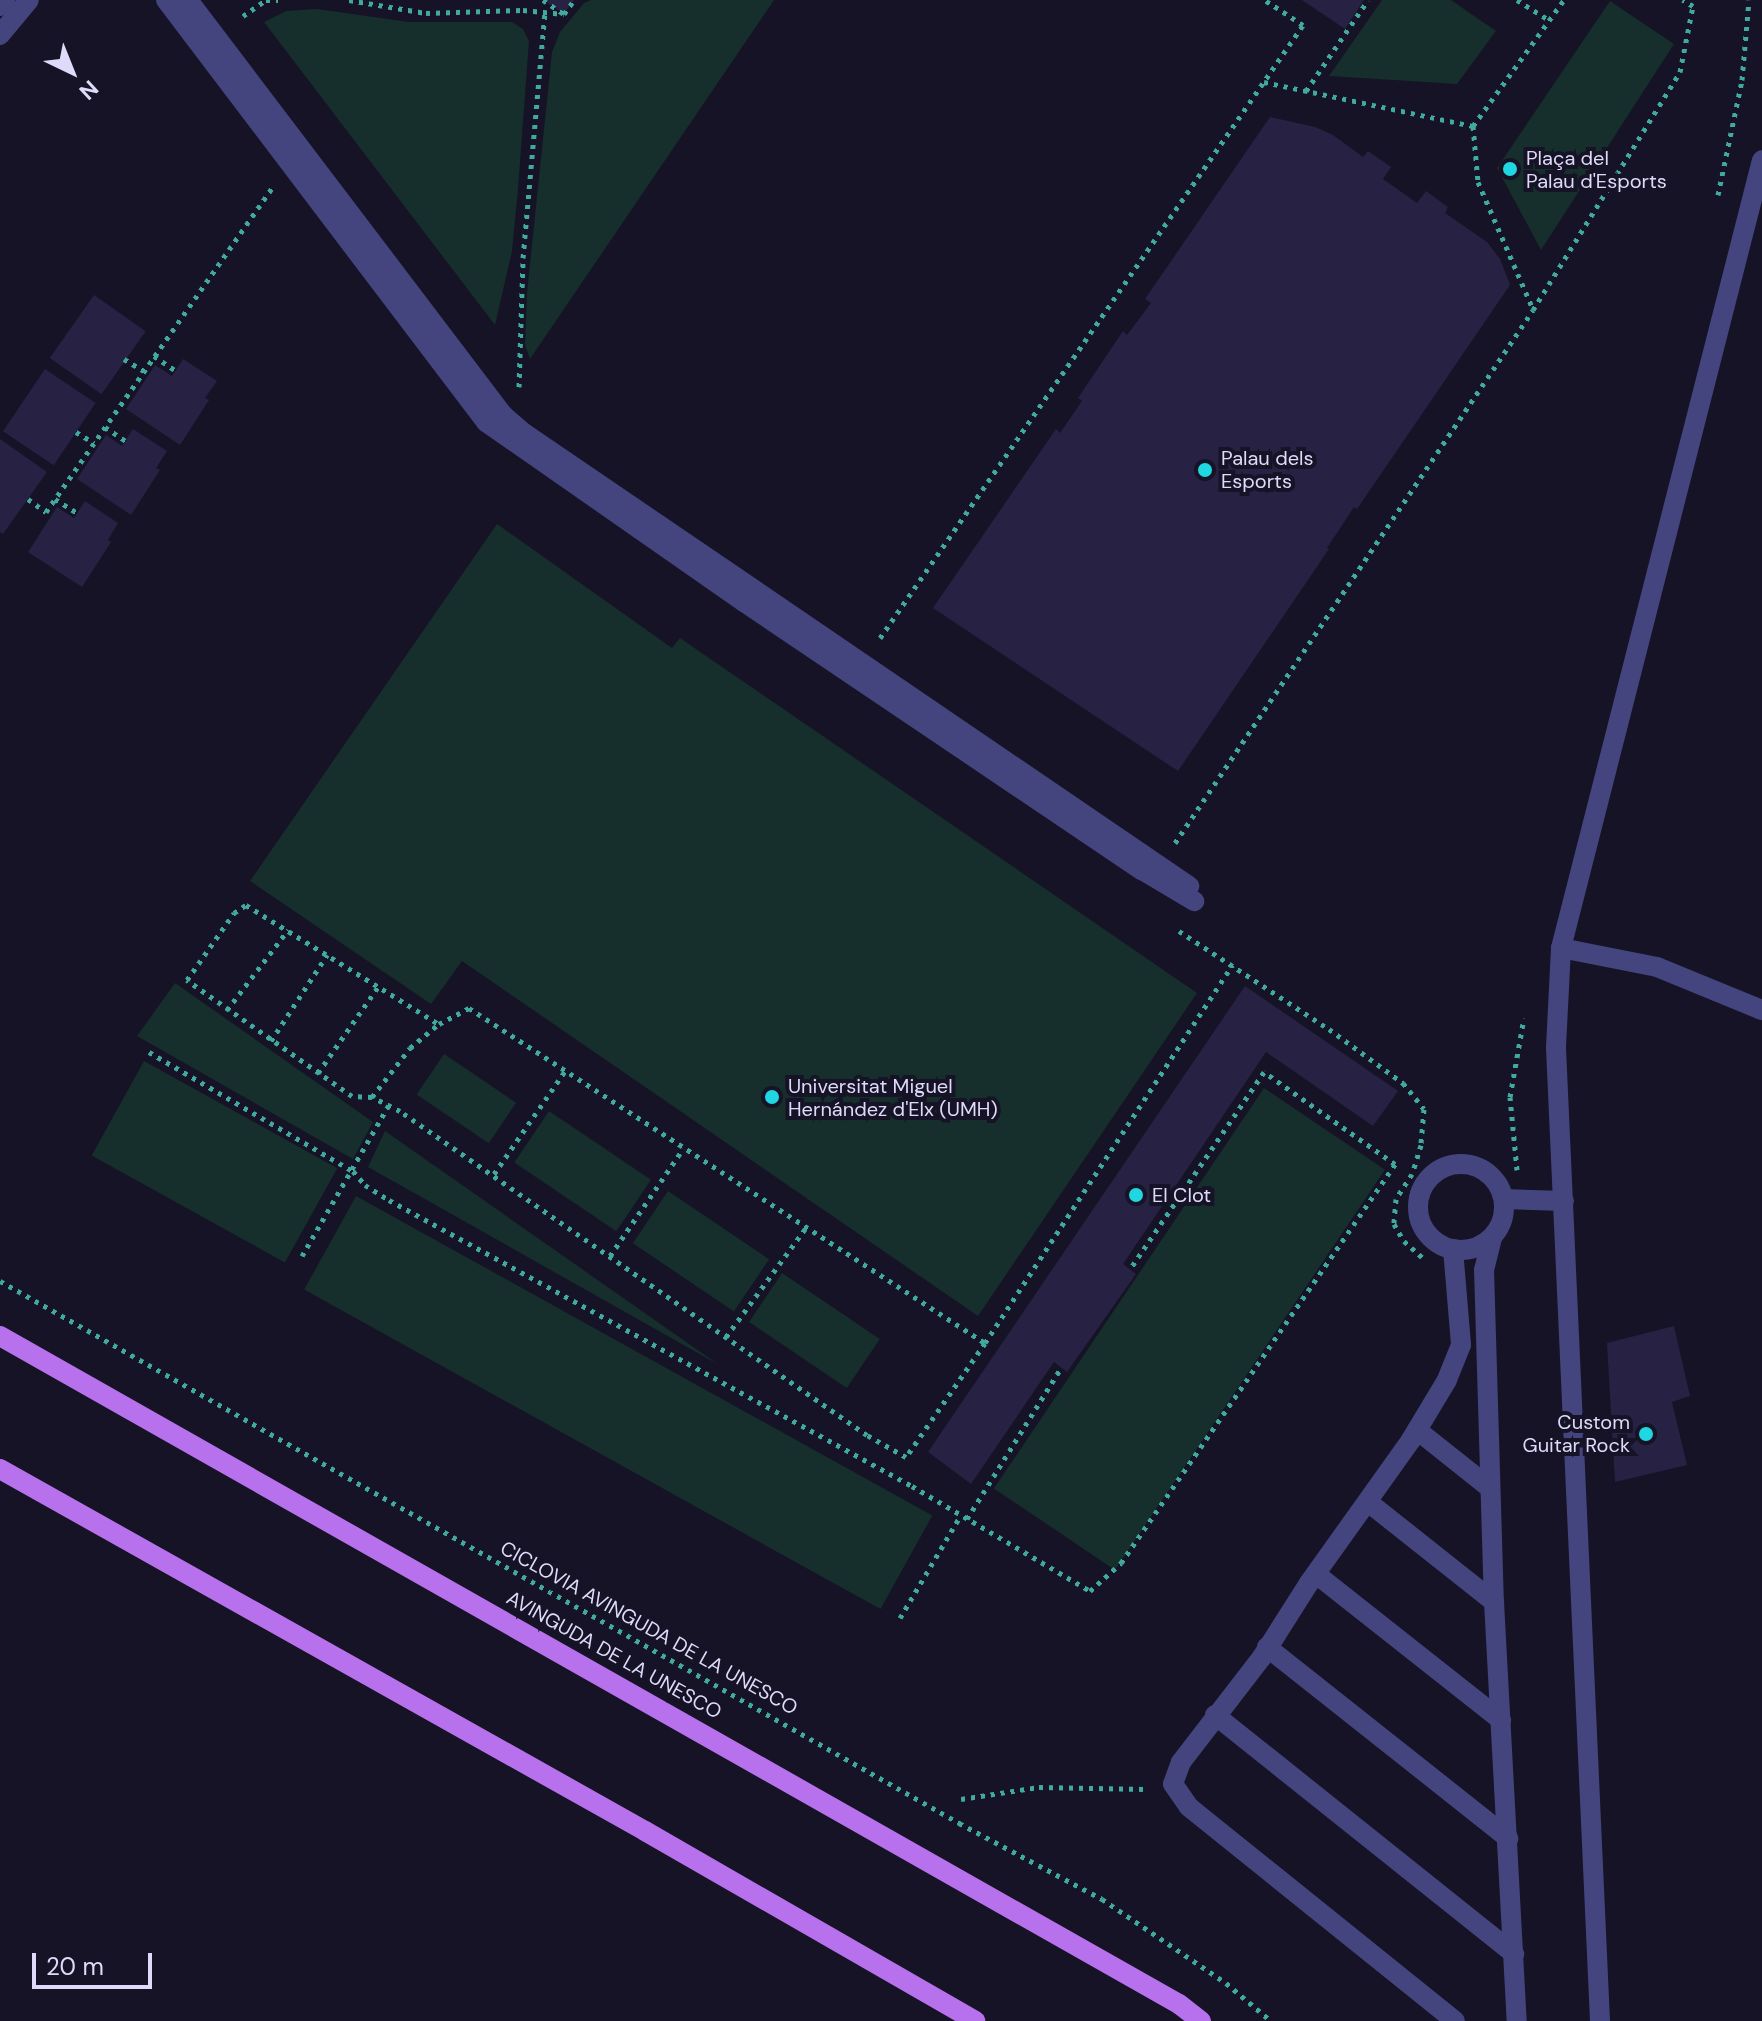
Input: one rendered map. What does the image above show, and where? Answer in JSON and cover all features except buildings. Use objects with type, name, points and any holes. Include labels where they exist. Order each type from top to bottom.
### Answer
[{"type":"main road","name":"AVINGUDA DE LA UNESCO","points":[[0,1336],[1179,2004],[1201,2021]]},
{"type":"main road","points":[[0,1469],[645,1831],[975,2021]]},
{"type":"street","points":[[0,6],[5,0]]},
{"type":"street","points":[[0,35],[29,0]]},
{"type":"street","points":[[166,0],[486,422],[771,620],[1142,870],[1192,894],[524,433],[503,415],[188,0]]},
{"type":"street","points":[[1600,2021],[1556,1047],[1561,948],[1762,160]]},
{"type":"street","points":[[1561,948],[1657,967],[1762,1010]]},
{"type":"street","points":[[1492,1238],[1474,1249],[1453,1249],[1435,1242],[1423,1228],[1418,1210],[1421,1191],[1432,1175],[1448,1166],[1465,1164],[1481,1168],[1496,1182],[1504,1199],[1503,1220],[1492,1238],[1484,1269],[1494,1602],[1517,2021]]},
{"type":"street","points":[[1504,1199],[1564,1201]]},
{"type":"street","points":[[1453,1249],[1461,1345],[1447,1380],[1368,1502],[1267,1647],[1181,1762],[1173,1784],[1189,1807],[1455,2021]]},
{"type":"street","points":[[1417,1430],[1490,1488]]},
{"type":"street","points":[[1368,1502],[1494,1602]]},
{"type":"street","points":[[1316,1574],[1501,1720]]},
{"type":"street","points":[[1267,1647],[1508,1838]]},
{"type":"street","points":[[1215,1715],[1514,1954]]},
{"type":"path","points":[[243,16],[266,0],[278,0]]},
{"type":"path","points":[[349,0],[426,13],[564,14]]},
{"type":"path","points":[[543,0],[564,14]]},
{"type":"path","points":[[564,14],[574,0]]},
{"type":"path","points":[[875,646],[1303,25],[1265,0]]},
{"type":"path","points":[[1306,91],[1368,0]]},
{"type":"path","points":[[1517,0],[1549,20]]},
{"type":"path","points":[[1533,310],[1478,182],[1473,126],[1564,0]]},
{"type":"path","points":[[1161,836],[1174,844],[1533,310],[1680,72],[1693,6],[1683,0]]},
{"type":"path","points":[[518,398],[523,258],[545,13]]},
{"type":"path","points":[[1264,82],[1473,126]]},
{"type":"path","points":[[28,499],[46,512],[272,187]]},
{"type":"path","points":[[154,356],[176,371]]},
{"type":"path","points":[[124,359],[144,371]]},
{"type":"path","points":[[105,427],[126,441]]},
{"type":"path","points":[[76,432],[94,443]]},
{"type":"path","points":[[55,499],[77,513]]},
{"type":"path","points":[[439,1024],[246,905],[234,913],[187,980],[352,1096],[372,1097],[389,1105],[494,1174],[867,1435],[906,1457],[985,1343],[1232,965]]},
{"type":"path","points":[[1173,927],[1403,1083],[1424,1109],[1421,1145],[1412,1174],[1396,1199],[1394,1224],[1404,1241],[1426,1261]]},
{"type":"path","points":[[227,1010],[288,930]]},
{"type":"path","points":[[271,1041],[327,955]]},
{"type":"path","points":[[318,1073],[378,987]]},
{"type":"path","points":[[372,1097],[410,1048],[439,1024],[469,1008],[985,1343]]},
{"type":"path","points":[[149,1052],[353,1171],[365,1185],[389,1200],[961,1515],[1090,1591],[1107,1579],[1121,1563],[1395,1164],[1264,1072],[1130,1269]]},
{"type":"path","points":[[494,1174],[565,1071]]},
{"type":"path","points":[[302,1256],[389,1105]]},
{"type":"path","points":[[610,1256],[683,1149]]},
{"type":"path","points":[[726,1337],[805,1229]]},
{"type":"path","name":"CICLOVIA AVINGUDA DE LA UNESCO","points":[[0,1281],[946,1815],[1102,1899],[1226,1983],[1271,2021]]},
{"type":"path","points":[[967,1519],[1061,1368]]},
{"type":"path","points":[[900,1618],[961,1515]]},
{"type":"path","points":[[961,1799],[1039,1787],[1159,1789]]},
{"type":"green space","points":[[591,0],[774,0],[530,359],[525,345],[527,293],[552,52],[560,32],[584,3]]},
{"type":"green space","points":[[1382,0],[1451,0],[1496,31],[1457,84],[1329,76]]},
{"type":"green space","points":[[1610,1],[1674,44],[1541,250],[1497,168]]},
{"type":"green space","points":[[317,9],[409,22],[512,22],[523,29],[529,41],[518,189],[512,251],[495,325],[264,22],[286,11]]},
{"type":"green space","points":[[497,524],[672,648],[680,638],[1197,993],[978,1316],[462,961],[431,1004],[250,881]]},
{"type":"green space","points":[[175,983],[373,1122],[353,1159],[137,1036]]},
{"type":"green space","points":[[444,1054],[516,1103],[489,1143],[417,1095]]},
{"type":"green space","points":[[144,1061],[337,1168],[285,1263],[92,1155]]},
{"type":"green space","points":[[1264,1088],[1385,1170],[1115,1570],[994,1488]]},
{"type":"green space","points":[[549,1111],[651,1180],[616,1231],[514,1162]]},
{"type":"green space","points":[[385,1131],[719,1365],[368,1167]]},
{"type":"green space","points":[[668,1191],[769,1259],[734,1311],[633,1243]]},
{"type":"green space","points":[[356,1196],[932,1515],[880,1609],[304,1290]]},
{"type":"green space","points":[[782,1273],[880,1339],[847,1388],[749,1322]]},
{"type":"place","name":"Plaça del Palau d'Esports","points":[[1510,169]]},
{"type":"place","name":"Palau dels Esports","points":[[1205,470]]},
{"type":"place","name":"Universitat Miguel Hernández d'Elx (UMH)","points":[[772,1097]]},
{"type":"place","name":"El Clot","points":[[1136,1195]]},
{"type":"place","name":"Custom Guitar Rock","points":[[1646,1434]]}]
